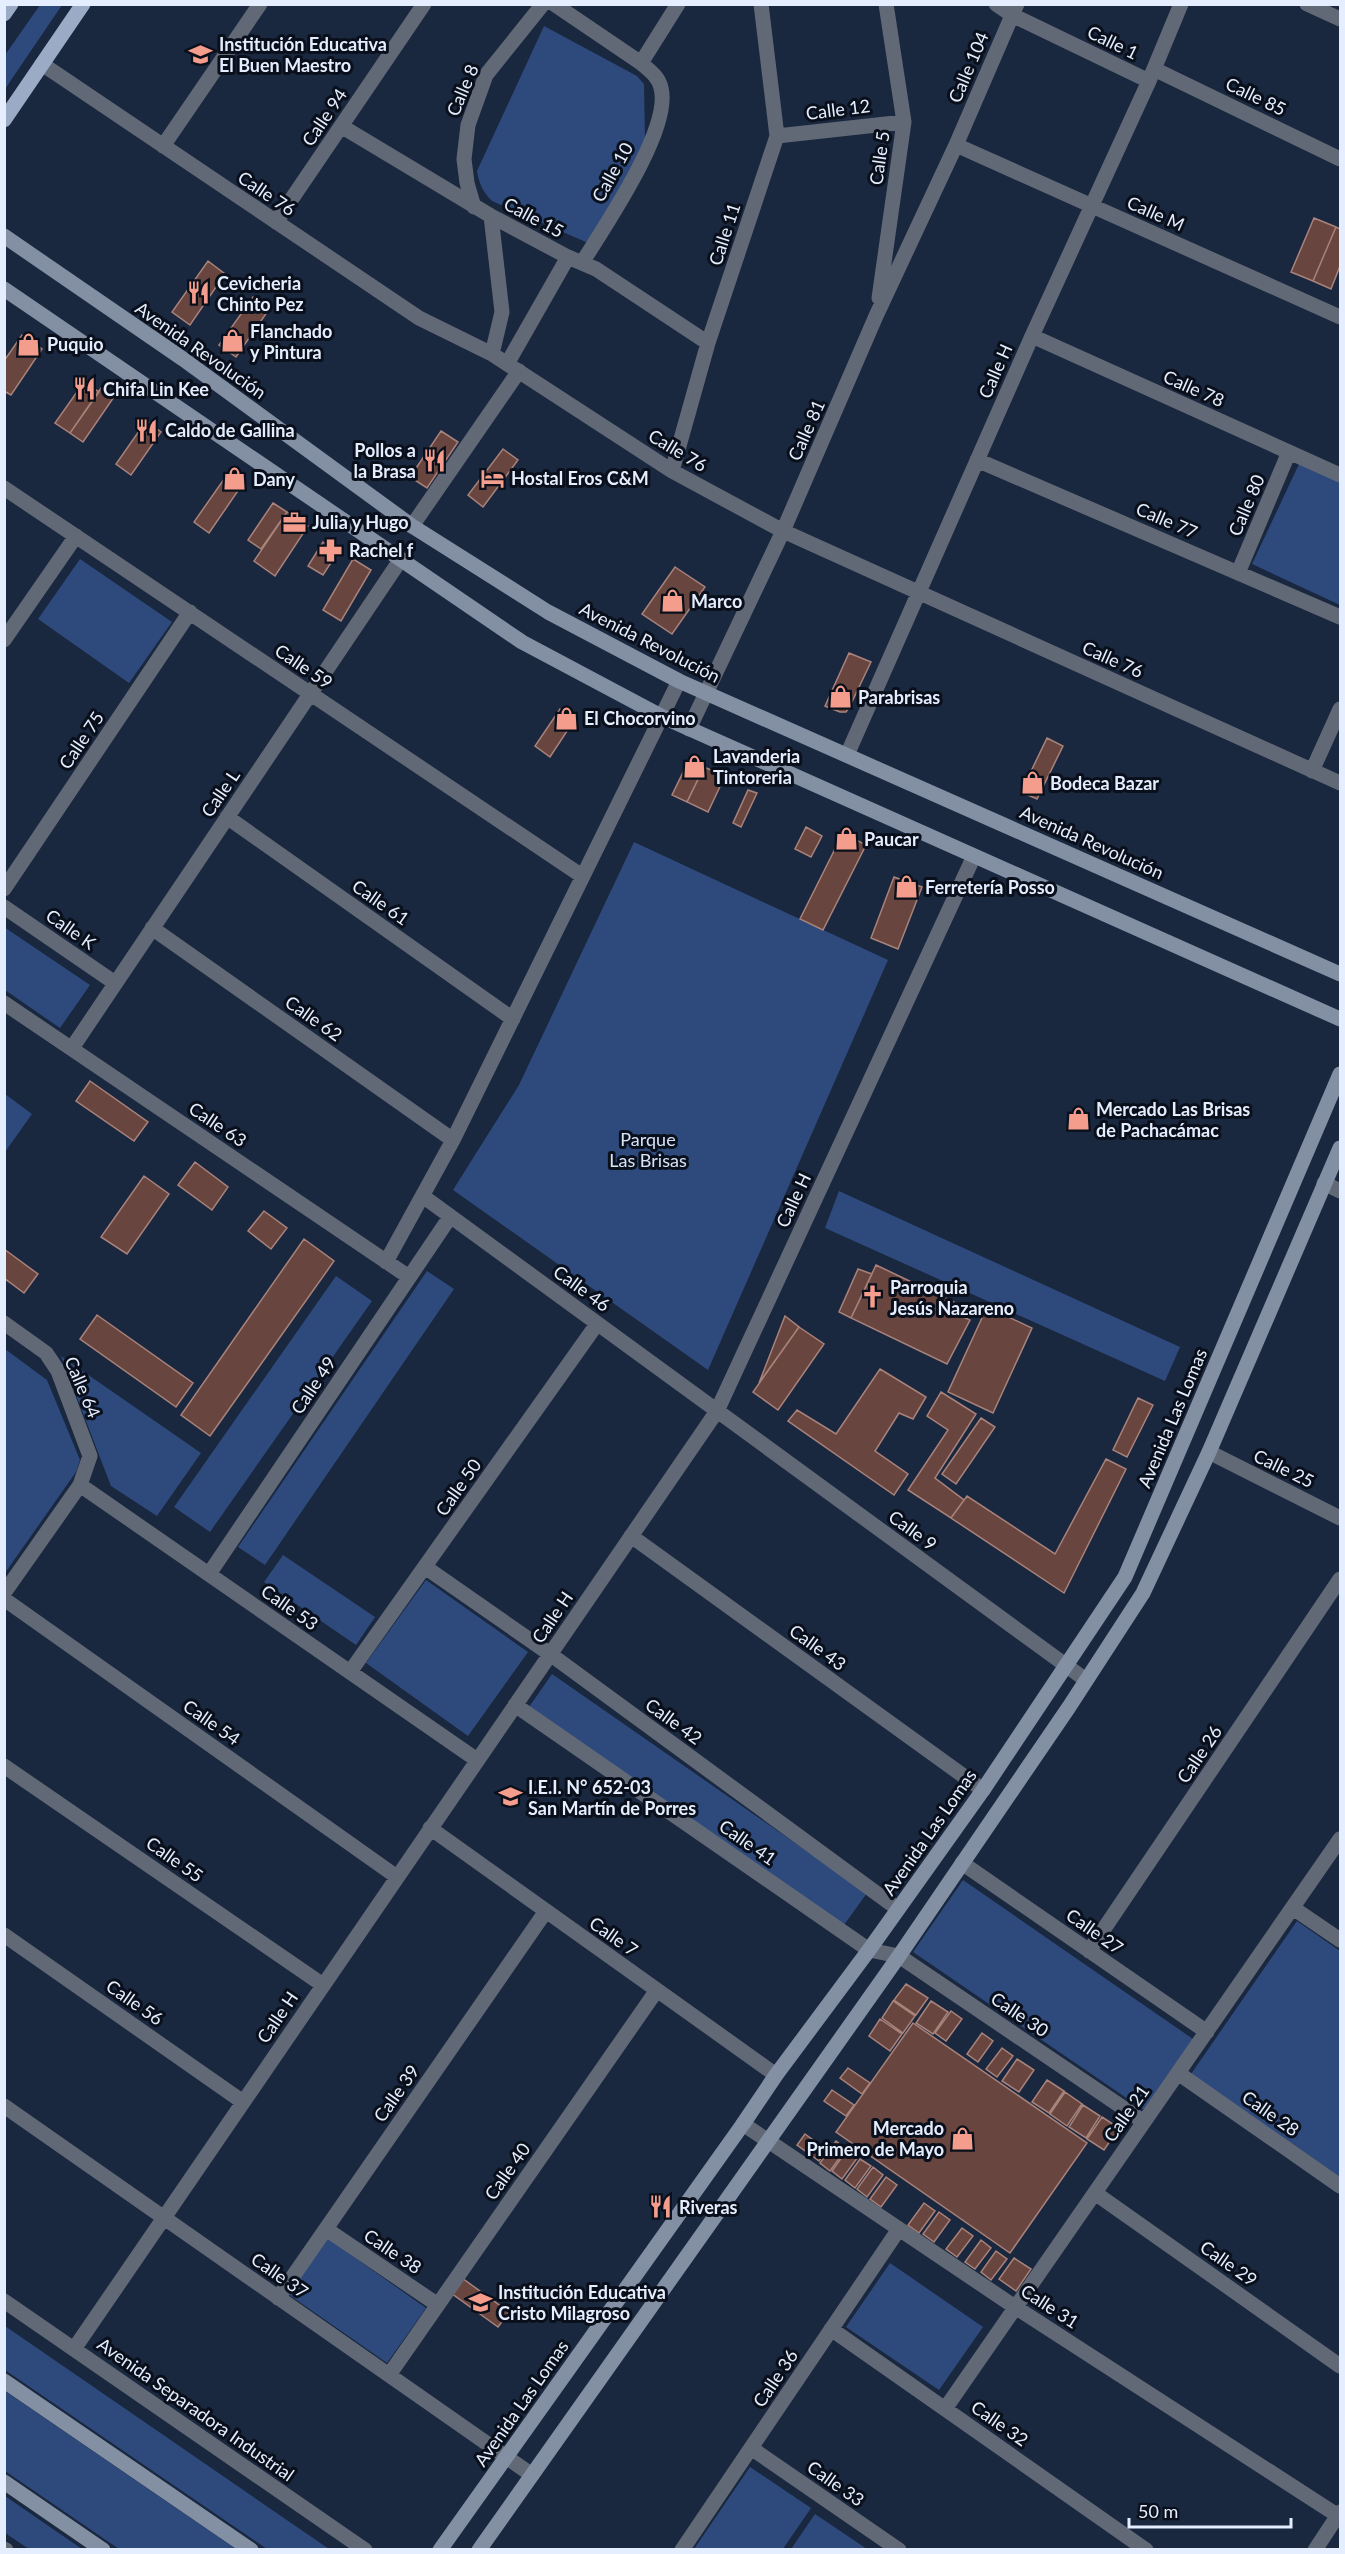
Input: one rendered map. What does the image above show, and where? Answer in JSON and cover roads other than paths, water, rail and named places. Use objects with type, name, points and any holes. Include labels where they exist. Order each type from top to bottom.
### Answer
[{"type":"main road","points":[[4,14],[11,4]]},
{"type":"main road","points":[[4,120],[83,4]]},
{"type":"street","points":[[163,146],[260,4]]},
{"type":"street","name":"Calle 94","points":[[276,222],[423,4]]},
{"type":"street","name":"Calle 8","points":[[474,207],[467,183],[464,159],[468,125],[486,75],[543,4]]},
{"type":"street","name":"Calle 10","points":[[412,526],[513,368],[575,260],[644,162],[660,116],[662,88],[654,74],[554,4]]},
{"type":"street","points":[[641,63],[678,4]]},
{"type":"street","name":"Calle 11","points":[[672,471],[708,343],[777,136],[761,4]]},
{"type":"street","name":"Calle 5","points":[[876,316],[904,122],[886,4]]},
{"type":"street","name":"Calle 1","points":[[996,4],[1014,10],[1151,75]]},
{"type":"street","name":"Calle H","points":[[847,755],[1181,4]]},
{"type":"street","points":[[1307,4],[1341,19]]},
{"type":"street","name":"Calle 104","points":[[956,145],[1014,10]]},
{"type":"street","name":"Calle 76","points":[[42,64],[419,318],[492,354],[672,471],[783,531],[1341,783]]},
{"type":"street","name":"Calle 85","points":[[1151,75],[1341,159]]},
{"type":"street","name":"Calle 12","points":[[777,136],[904,122]]},
{"type":"street","name":"Calle 15","points":[[341,126],[490,216],[596,269],[708,343]]},
{"type":"street","name":"Calle M","points":[[956,145],[1341,317]]},
{"type":"street","name":"Calle 81","points":[[689,729],[783,531],[876,316],[956,145]]},
{"type":"street","points":[[490,216],[499,270],[502,312],[492,354]]},
{"type":"street","name":"Avenida Revolución","points":[[4,236],[183,359],[412,526],[548,612],[705,693],[1341,974]]},
{"type":"street","points":[[4,289],[522,642],[689,729],[1341,1019]]},
{"type":"street","name":"Calle 78","points":[[1032,336],[1341,475]]},
{"type":"street","name":"Calle 80","points":[[1238,573],[1289,452]]},
{"type":"street","name":"Calle 77","points":[[977,460],[1341,617]]},
{"type":"street","name":"Calle 59","points":[[4,488],[582,876]]},
{"type":"street","points":[[4,640],[76,536]]},
{"type":"street","name":"Calle L","points":[[72,1048],[400,559]]},
{"type":"street","name":"Calle 75","points":[[4,889],[190,612]]},
{"type":"street","points":[[386,1262],[424,1197],[453,1140],[679,681]]},
{"type":"street","points":[[1312,771],[1341,709]]},
{"type":"street","name":"Calle 61","points":[[227,817],[513,1019]]},
{"type":"street","name":"Calle H","points":[[74,2349],[717,1411],[974,856]]},
{"type":"street","name":"Calle K","points":[[4,907],[115,983]]},
{"type":"street","name":"Calle 62","points":[[152,928],[453,1140]]},
{"type":"street","name":"Calle 63","points":[[4,1003],[409,1277]]},
{"type":"street","name":"Avenida Las Lomas","points":[[440,2550],[776,2075],[869,1950],[982,1790],[1125,1577],[1341,1074]]},
{"type":"street","points":[[479,2550],[899,1956],[1143,1593],[1209,1452],[1341,1148]]},
{"type":"street","points":[[1324,1183],[1341,1191]]},
{"type":"street","name":"Calle 46","points":[[424,1197],[717,1411]]},
{"type":"street","name":"Calle 49","points":[[209,1574],[450,1216]]},
{"type":"street","name":"Calle 64","points":[[4,1323],[46,1353],[58,1371],[90,1456],[80,1485],[4,1593]]},
{"type":"street","name":"Calle 50","points":[[350,1672],[597,1324]]},
{"type":"street","name":"Calle 9","points":[[717,1411],[1086,1680]]},
{"type":"street","name":"Calle 25","points":[[1209,1452],[1341,1518]]},
{"type":"street","name":"Calle 53","points":[[80,1485],[477,1760]]},
{"type":"street","name":"Calle 43","points":[[631,1536],[982,1790]]},
{"type":"street","name":"Calle 42","points":[[425,1567],[550,1654],[898,1909]]},
{"type":"street","name":"Calle 26","points":[[1089,1951],[1341,1579]]},
{"type":"street","name":"Calle 54","points":[[4,1599],[397,1877]]},
{"type":"street","name":"Calle 41","points":[[515,1705],[869,1950]]},
{"type":"street","name":"Calle 55","points":[[4,1766],[323,1985]]},
{"type":"street","name":"Calle 7","points":[[430,1828],[776,2075]]},
{"type":"street","name":"Calle 21","points":[[945,2409],[1341,1839]]},
{"type":"street","name":"Calle 27","points":[[962,1863],[1207,2032]]},
{"type":"street","points":[[1293,1908],[1341,1940]]},
{"type":"street","name":"Calle 39","points":[[279,2298],[546,1911]]},
{"type":"street","name":"Calle 56","points":[[4,1935],[243,2102]]},
{"type":"street","name":"Calle 30","points":[[869,1950],[899,1956],[1144,2122]]},
{"type":"street","name":"Calle 40","points":[[389,2375],[657,1990]]},
{"type":"street","name":"Calle 28","points":[[1178,2073],[1341,2186]]},
{"type":"street","name":"Calle 37","points":[[4,2106],[532,2475]]},
{"type":"street","name":"Calle 31","points":[[743,2124],[1015,2307],[1340,2515]]},
{"type":"street","name":"Calle 29","points":[[1095,2193],[1341,2366]]},
{"type":"street","name":"Calle 38","points":[[326,2229],[438,2305]]},
{"type":"street","name":"Calle 36","points":[[682,2550],[899,2229]]},
{"type":"street","name":"Avenida Separadora Industrial","points":[[4,2301],[364,2550]]},
{"type":"street","name":"Calle 32","points":[[831,2329],[1146,2550]]},
{"type":"street","points":[[4,2381],[251,2550]]},
{"type":"street","name":"Calle 33","points":[[751,2448],[889,2547]]},
{"type":"street","points":[[4,2482],[103,2550]]},
{"type":"street","points":[[1315,2550],[1340,2515]]},
{"type":"place","name":"Institución Educativa El Buen Maestro","points":[[201,54]]},
{"type":"place","name":"Cevicheria Chinto Pez","points":[[199,293]]},
{"type":"place","name":"Flanchado y Pintura","points":[[232,341]]},
{"type":"place","name":"Puquio","points":[[29,344]]},
{"type":"place","name":"Chifa Lin Kee","points":[[85,389]]},
{"type":"place","name":"Caldo de Gallina","points":[[147,430]]},
{"type":"place","name":"Pollos a la Brasa","points":[[434,460]]},
{"type":"place","name":"Hostal Eros C&M","points":[[493,478]]},
{"type":"place","name":"Dany","points":[[235,479]]},
{"type":"place","name":"Julia y Hugo","points":[[294,522]]},
{"type":"place","name":"Rachel f","points":[[331,550]]},
{"type":"place","name":"Marco","points":[[673,601]]},
{"type":"place","name":"Parabrisas","points":[[840,697]]},
{"type":"place","name":"El Chocorvino","points":[[566,718]]},
{"type":"place","name":"Lavanderia Tintoreria","points":[[695,766]]},
{"type":"place","name":"Bodeca Bazar","points":[[1032,783]]},
{"type":"place","name":"Paucar","points":[[846,839]]},
{"type":"place","name":"Ferretería Posso","points":[[907,887]]},
{"type":"place","name":"Mercado Las Brisas de Pachacámac","points":[[1078,1119]]},
{"type":"place","name":"Parroquia Jesús Nazareno","points":[[872,1297]]},
{"type":"place","name":"I.E.I. N° 652-03 San Martín de Porres","points":[[510,1797]]},
{"type":"place","name":"Mercado Primero de Mayo","points":[[962,2138]]},
{"type":"place","name":"Riveras","points":[[661,2207]]},
{"type":"place","name":"Institución Educativa Cristo Milagroso","points":[[480,2302]]},
{"type":"park label","name":"Parque Las Brisas","points":[[648,1149]]}]
